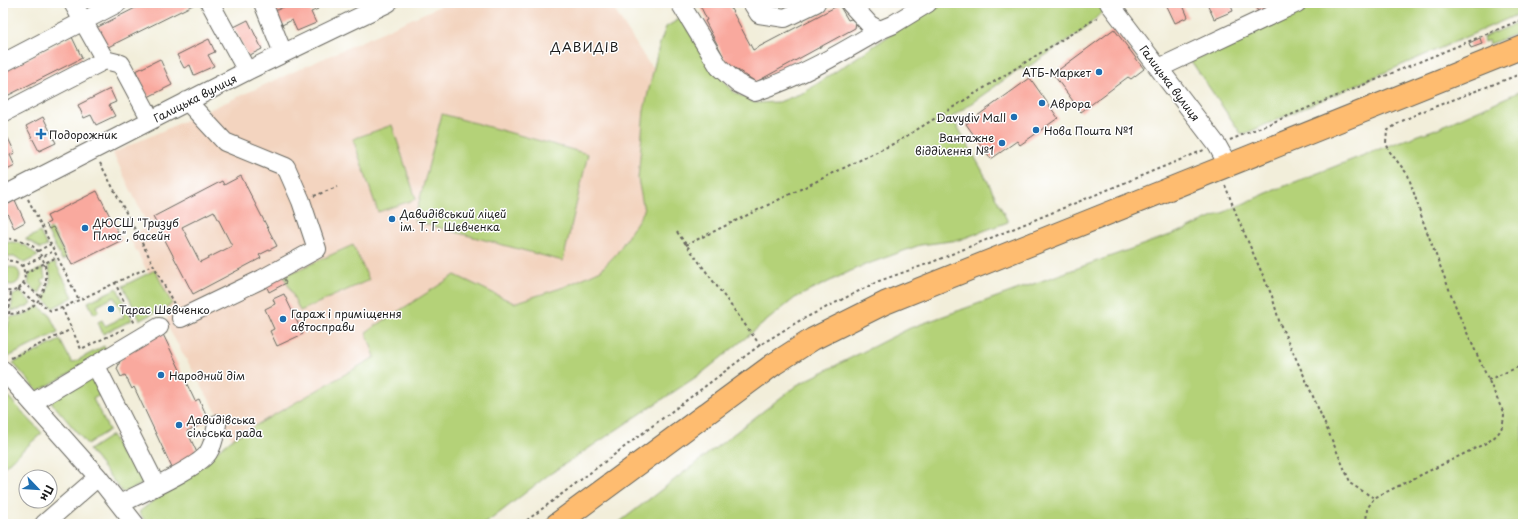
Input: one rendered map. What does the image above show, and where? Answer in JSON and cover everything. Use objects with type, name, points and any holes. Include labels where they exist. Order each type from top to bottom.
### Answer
[{"type":"main road","points":[[557,524],[774,364],[813,339],[885,303],[1523,47]]},
{"type":"street","points":[[73,3],[105,60]]},
{"type":"street","points":[[3,63],[118,3]]},
{"type":"street","points":[[210,3],[247,71]]},
{"type":"street","points":[[263,3],[283,53]]},
{"type":"street","name":"Галицька вулиця","points":[[3,196],[247,71],[388,3]]},
{"type":"street","points":[[680,3],[719,67],[737,83],[755,92],[776,85],[823,63],[880,30],[892,25],[928,3]]},
{"type":"street","points":[[752,3],[759,14],[785,18],[816,3]]},
{"type":"street","points":[[850,3],[870,25],[880,30]]},
{"type":"street","points":[[1159,68],[1297,3]]},
{"type":"street","name":"Галицька вулиця","points":[[1111,6],[1217,145],[1223,167]]},
{"type":"street","points":[[3,113],[105,60],[122,64],[151,120]]},
{"type":"street","points":[[181,318],[262,279],[317,249],[301,201],[286,167],[226,142],[187,102]]},
{"type":"street","points":[[32,403],[159,327]]},
{"type":"street","points":[[5,365],[32,403],[98,477],[135,524]]},
{"type":"street","points":[[96,366],[156,485]]},
{"type":"street","points":[[120,504],[188,469],[207,454],[214,441],[217,424]]},
{"type":"street","points":[[44,524],[98,477]]},
{"type":"path","points":[[686,245],[897,142],[1111,6]]},
{"type":"path","points":[[1366,524],[1367,509],[1374,498],[1488,442],[1499,434],[1503,425],[1504,414],[1459,315],[1427,231],[1408,175],[1390,152],[1386,143],[1388,132],[1400,122],[1449,101],[1523,73]]},
{"type":"path","points":[[100,162],[181,318]]},
{"type":"path","points":[[1223,167],[1256,262],[1272,296],[1280,324],[1308,384],[1351,484],[1374,498]]},
{"type":"path","points":[[301,201],[337,187]]},
{"type":"path","points":[[27,198],[79,300]]},
{"type":"path","points":[[677,232],[760,345]]},
{"type":"path","points":[[3,239],[13,238],[31,244],[42,257],[47,269],[47,281],[41,297],[29,308],[19,313],[4,314],[3,329]]},
{"type":"path","points":[[38,251],[51,244]]},
{"type":"path","points":[[22,266],[54,251]]},
{"type":"path","points":[[3,252],[7,261]]},
{"type":"path","points":[[25,273],[57,257]]},
{"type":"path","points":[[3,262],[14,261],[22,266],[25,273],[23,283],[18,289],[11,291],[4,290],[3,303]]},
{"type":"path","points":[[18,289],[50,311],[62,308],[153,265]]},
{"type":"path","points":[[116,282],[135,324]]},
{"type":"path","points":[[23,283],[41,297]]},
{"type":"path","points":[[9,314],[11,291]]},
{"type":"path","points":[[62,308],[81,350],[128,327]]},
{"type":"path","points":[[5,365],[72,329]]},
{"type":"path","points":[[1488,380],[1523,365]]},
{"type":"shaded area","name":"Давидівський ліцей ім. Т. Г. Шевченка","points":[[447,3],[610,3],[647,61],[654,68],[644,110],[638,179],[644,211],[617,253],[601,270],[564,287],[514,303],[455,275],[376,356],[232,439],[166,324],[169,312],[129,237],[148,226],[113,153]]},
{"type":"green space","points":[[938,3],[1097,3],[1103,11],[1085,29],[1028,67],[1018,70],[952,117],[982,170],[1008,222],[959,240],[920,245],[857,268],[795,298],[702,373],[547,476],[485,524],[147,524],[139,512],[232,439],[375,357],[366,332],[455,275],[514,303],[564,287],[601,270],[617,253],[644,211],[638,179],[644,110],[659,46],[666,27],[681,18],[708,64],[735,93],[755,103],[779,102],[805,92]]},
{"type":"green space","points":[[1317,3],[1523,3],[1523,12],[1242,135],[1191,61]]},
{"type":"green space","points":[[1523,21],[1523,31],[1490,44],[1489,40],[1484,42],[1483,37]]},
{"type":"green space","points":[[1523,90],[1523,524],[617,524],[797,385],[910,328],[1187,229],[1267,193],[1382,148],[1436,129]]},
{"type":"green space","points":[[442,114],[588,154],[563,261],[414,221]]},
{"type":"green space","points":[[392,125],[416,199],[378,212],[353,139]]},
{"type":"green space","points":[[52,229],[66,258],[62,260],[47,231]]},
{"type":"green space","points":[[40,232],[47,246],[40,249],[26,239]]},
{"type":"green space","points":[[3,243],[20,243],[22,246],[25,245],[38,256],[24,263],[16,257],[8,257]]},
{"type":"green space","points":[[353,245],[369,280],[300,311],[284,276]]},
{"type":"green space","points":[[55,262],[73,297],[53,308],[44,299],[50,282],[48,265]]},
{"type":"green space","points":[[11,267],[17,270],[20,276],[17,282],[11,285],[5,282],[2,276],[5,270]]},
{"type":"green space","points":[[43,268],[45,278],[42,281],[44,284],[39,294],[28,284],[29,274]]},
{"type":"green space","points":[[155,270],[172,304],[140,320],[123,286]]},
{"type":"green space","points":[[117,288],[132,320],[103,334],[98,322],[102,320],[105,326],[124,317],[114,297],[97,306],[99,311],[94,314],[88,302]]},
{"type":"green space","points":[[20,292],[32,303],[25,308],[22,307],[21,309],[11,311],[13,295]]},
{"type":"green space","points":[[38,306],[49,314],[58,332],[8,357],[3,352],[3,347],[10,317],[27,314]]},
{"type":"green space","points":[[60,340],[72,363],[104,346],[107,353],[38,391],[13,363]]},
{"type":"green space","points":[[91,374],[103,393],[93,399],[109,430],[87,444],[52,403],[52,401]]},
{"type":"green space","points":[[3,391],[42,433],[3,468]]},
{"type":"green space","points":[[112,435],[122,456],[134,458],[149,481],[123,493],[89,450]]},
{"type":"building","points":[[145,3],[197,3],[106,48],[96,28]]},
{"type":"building","points":[[292,3],[315,3],[318,9],[311,12],[316,23],[297,31],[292,20],[282,25],[275,11]]},
{"type":"building","points":[[699,3],[731,3],[733,6],[730,7],[753,50],[839,5],[848,20],[851,19],[856,22],[855,28],[756,82],[727,63],[705,21],[707,20]]},
{"type":"building","points":[[1182,3],[1188,17],[1175,23],[1166,4]]},
{"type":"building","points":[[1207,3],[1230,3],[1233,11],[1214,19]]},
{"type":"building","points":[[1254,3],[1276,3],[1259,14]]},
{"type":"building","points":[[248,20],[262,49],[248,56],[234,27]]},
{"type":"building","name":"АТБ-Маркет","points":[[1114,29],[1144,69],[1131,79],[1128,77],[1081,112],[1053,74]]},
{"type":"building","points":[[72,37],[82,58],[3,98],[3,71]]},
{"type":"building","points":[[1480,38],[1482,44],[1471,48],[1469,43]]},
{"type":"building","points":[[209,39],[215,52],[208,55],[214,66],[194,75],[190,65],[184,68],[177,55]]},
{"type":"building","points":[[160,59],[172,85],[148,97],[136,71]]},
{"type":"building","points":[[1030,78],[1058,118],[1020,145],[1017,141],[991,159],[966,124]]},
{"type":"building","points":[[110,89],[116,102],[109,105],[115,116],[96,125],[91,115],[84,118],[78,105]]},
{"type":"building","points":[[43,117],[56,143],[39,151],[26,126]]},
{"type":"building","points":[[8,138],[15,153],[10,155],[15,166],[3,172],[3,141]]},
{"type":"building","points":[[241,176],[277,246],[259,255],[261,258],[193,294],[153,217],[222,181],[224,185]],"holes":[[[214,211],[232,246],[200,262],[182,227]]]},
{"type":"building","name":"ДЮСШ \"Тризуб Плюс\", басейн","points":[[97,191],[122,240],[72,265],[53,227],[49,229],[46,224],[50,222],[47,216]]},
{"type":"building","points":[[15,200],[25,222],[14,228],[4,207]]},
{"type":"building","points":[[282,275],[286,283],[269,292],[265,283]]},
{"type":"building","name":"Гараж і приміщення автосправи","points":[[284,294],[303,334],[277,346],[270,331],[274,329],[265,309],[275,304],[273,299]]},
{"type":"building","points":[[161,330],[195,401],[199,399],[209,421],[187,431],[199,457],[173,470],[134,387],[132,389],[125,375],[121,377],[117,369],[120,361],[128,349]]},
{"type":"place","name":"АТБ-Маркет","points":[[1099,72]]},
{"type":"place","name":"Аврора","points":[[1042,103]]},
{"type":"place","name":"Davydiv Mall","points":[[1014,117]]},
{"type":"place","name":"Нова Пошта №1","points":[[1036,130]]},
{"type":"place","name":"Подорожник","points":[[41,134]]},
{"type":"place","name":"Вантажне відділення №1","points":[[1002,143]]},
{"type":"place","name":"Давидівський ліцей ім. Т. Г. Шевченка","points":[[392,219]]},
{"type":"place","name":"ДЮСШ \"Тризуб Плюс\", басейн","points":[[85,228]]},
{"type":"place","name":"Тарас Шевченко","points":[[111,309]]},
{"type":"place","name":"Гараж і приміщення автосправи","points":[[283,319]]},
{"type":"place","name":"Народний дім","points":[[161,375]]},
{"type":"place","name":"Давидівська сільська рада","points":[[179,425]]},
{"type":"district","name":"ДАВИДІВ","points":[[585,46]]}]
